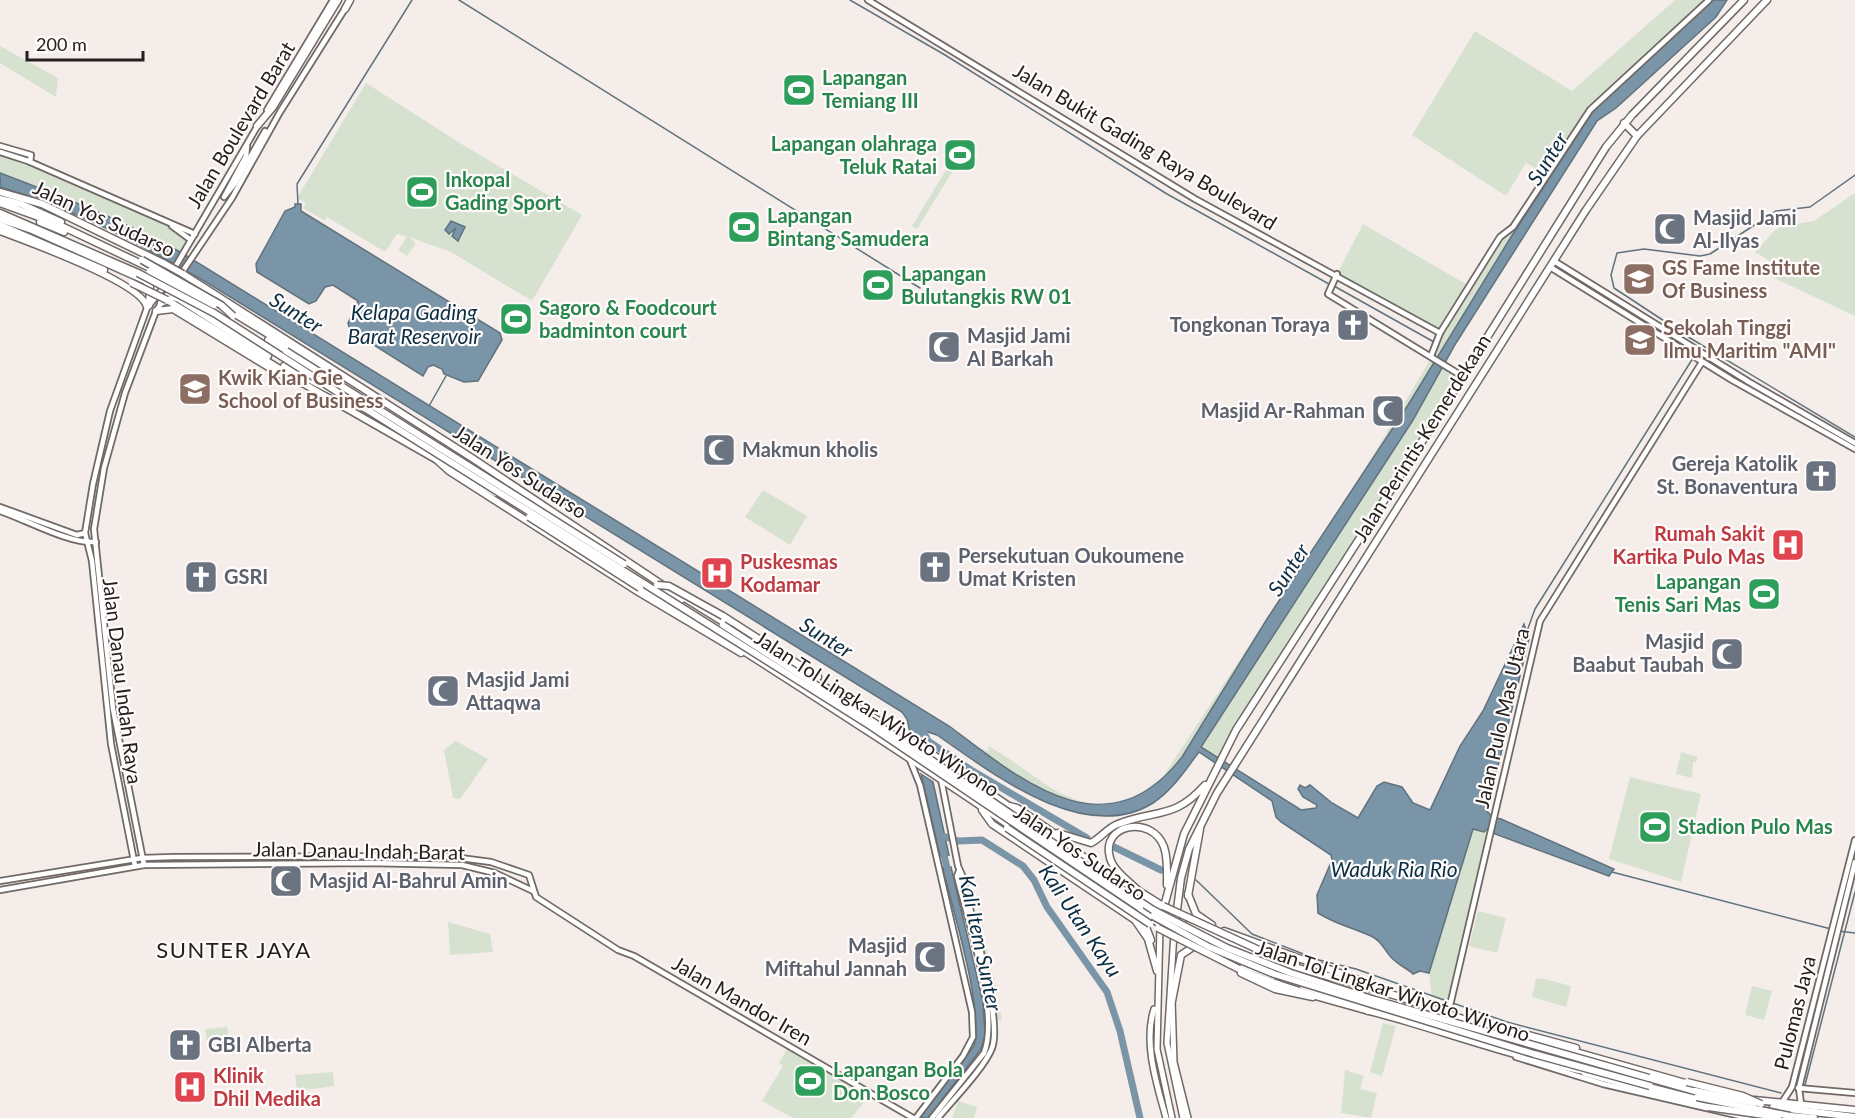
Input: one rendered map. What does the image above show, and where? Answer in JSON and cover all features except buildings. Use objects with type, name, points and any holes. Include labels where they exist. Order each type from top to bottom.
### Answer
[{"type":"highway","points":[[257,126],[273,107],[338,0]]},
{"type":"highway","points":[[345,9],[351,0]]},
{"type":"highway","name":"Jalan Perintis Kemerdekaan","points":[[1174,933],[1182,875],[1193,837],[1232,767],[1636,136],[1767,0]]},
{"type":"highway","name":"Jalan Perintis Kemerdekaan","points":[[1170,874],[1192,815],[1246,714],[1606,147],[1624,123],[1741,1]]},
{"type":"highway","points":[[1624,123],[1636,136]]},
{"type":"highway","name":"Jalan Yos Sudarso","points":[[0,192],[42,204],[174,269],[340,374],[660,584],[857,705],[1163,909]]},
{"type":"highway","points":[[0,203],[21,204],[170,273],[221,305],[233,316]]},
{"type":"highway","points":[[0,203],[171,275]]},
{"type":"highway","name":"Jalan Tol Lingkar Wiyoto Wiyono","points":[[0,203],[171,280],[233,316],[899,738],[1153,910],[1227,948],[1291,973],[1375,1000],[1695,1091],[1761,1104]]},
{"type":"highway","points":[[0,216],[146,281],[150,287],[148,306]]},
{"type":"highway","name":"Jalan Tol Lingkar Wiyoto Wiyono","points":[[0,216],[25,222],[169,287],[860,720],[1140,908],[1209,946],[1274,974],[1534,1054],[1705,1099],[1793,1117]]},
{"type":"highway","name":"Jalan Yos Sudarso","points":[[0,225],[30,236],[160,296],[304,383],[435,458],[449,471],[536,518],[768,667]]},
{"type":"highway","points":[[0,231],[123,283],[142,296],[148,306]]},
{"type":"highway","points":[[146,281],[151,276],[151,268]]},
{"type":"highway","points":[[181,272],[181,280],[262,331],[336,375],[349,380]]},
{"type":"highway","points":[[160,303],[173,297],[187,303],[279,363],[353,402]]},
{"type":"highway","points":[[156,311],[174,309],[288,379],[304,383]]},
{"type":"highway","points":[[435,458],[441,453],[443,441]]},
{"type":"highway","name":"Jalan Yos Sudarso","points":[[480,487],[538,527],[907,755],[1006,828],[1159,927]]},
{"type":"highway","points":[[511,501],[519,510],[727,643],[731,648]]},
{"type":"highway","points":[[536,518],[538,527]]},
{"type":"highway","points":[[657,585],[669,585],[732,621],[854,699],[857,705]]},
{"type":"highway","points":[[722,637],[729,634],[726,626]]},
{"type":"highway","points":[[761,661],[761,654],[767,652]]},
{"type":"highway","points":[[1057,835],[1082,842],[1094,842],[1122,823],[1175,810],[1192,800],[1213,775]]},
{"type":"highway","name":"Jalan Yos Sudarso","points":[[1009,806],[1017,808],[1163,909]]},
{"type":"highway","points":[[981,809],[992,824],[1135,920],[1146,934],[1157,970]]},
{"type":"highway","name":"Jalan Yos Sudarso","points":[[981,809],[1027,837],[1159,927]]},
{"type":"highway","points":[[1202,932],[1190,913],[1188,894],[1203,820]]},
{"type":"highway","points":[[1027,837],[1033,833],[1035,825]]},
{"type":"highway","points":[[1142,894],[1111,861],[1109,849],[1118,832],[1140,827],[1155,834],[1165,848],[1170,874],[1159,927]]},
{"type":"highway","points":[[1188,894],[1196,914],[1207,923],[1271,950],[1381,986],[1397,996]]},
{"type":"highway","points":[[1163,909],[1176,919],[1202,932],[1268,960],[1397,996],[1449,1012],[1475,1023],[1721,1093],[1781,1104],[1799,1095],[1855,1110]]},
{"type":"highway","points":[[1163,909],[1174,933]]},
{"type":"highway","points":[[1163,909],[1270,955],[1331,977]]},
{"type":"highway","points":[[1139,913],[1149,932],[1153,956]]},
{"type":"highway","points":[[1159,927],[1176,919]]},
{"type":"highway","points":[[1159,927],[1258,972],[1365,1006],[1368,1011]]},
{"type":"highway","points":[[1159,927],[1259,977],[1314,997]]},
{"type":"highway","points":[[1172,1001],[1181,955],[1197,945]]},
{"type":"highway","points":[[1213,953],[1216,960],[1266,986],[1368,1011],[1516,1057],[1724,1111],[1779,1118],[1793,1117]]},
{"type":"highway","points":[[1222,957],[1230,967]]},
{"type":"highway","points":[[1475,1023],[1541,1036],[1626,1064],[1743,1095],[1761,1104],[1805,1112],[1855,1117]]},
{"type":"highway","points":[[1516,1057],[1597,1073],[1742,1110],[1814,1118]]},
{"type":"highway","points":[[1718,1105],[1721,1093]]},
{"type":"highway","points":[[1742,1110],[1743,1098]]},
{"type":"main road","points":[[1159,927],[1156,1002],[1159,1065],[1172,1118]]},
{"type":"main road","points":[[1174,933],[1167,1042],[1183,1118]]},
{"type":"main road","points":[[1169,990],[1172,1001],[1174,1062],[1188,1118]]},
{"type":"main road","points":[[1156,1002],[1152,1017],[1151,1037],[1156,1077],[1166,1118]]},
{"type":"street","name":"Jalan Boulevard Barat","points":[[97,466],[115,392],[148,306],[171,275],[333,0]]},
{"type":"street","name":"Jalan Bukit Gading Raya Boulevard","points":[[868,0],[1195,198],[1439,334]]},
{"type":"street","points":[[1432,354],[1439,334],[1500,237],[1513,228],[1590,111],[1709,0]]},
{"type":"street","name":"Jalan Boulevard Barat","points":[[104,468],[125,393],[160,303],[232,198],[275,120],[345,9]]},
{"type":"street","points":[[247,143],[246,156],[224,196],[236,182],[267,128],[275,120]]},
{"type":"street","points":[[0,146],[31,155],[30,162]]},
{"type":"street","points":[[0,152],[30,162],[195,234]]},
{"type":"street","points":[[171,225],[191,240]]},
{"type":"street","points":[[1552,264],[1851,442],[1855,449]]},
{"type":"street","points":[[1552,264],[1683,351],[1851,442]]},
{"type":"street","points":[[1336,276],[1329,292],[1432,354],[1462,376]]},
{"type":"street","name":"Jalan Pulo Mas Utara","points":[[1449,1012],[1540,621],[1700,361]]},
{"type":"street","points":[[97,466],[99,469],[104,468]]},
{"type":"street","name":"Jalan Danau Indah Raya","points":[[97,466],[85,533],[92,561],[111,744],[136,866]]},
{"type":"street","name":"Jalan Danau Indah Raya","points":[[104,468],[95,519],[96,542],[119,743],[144,865]]},
{"type":"street","points":[[95,475],[102,477]]},
{"type":"street","points":[[0,509],[77,535],[85,533]]},
{"type":"street","points":[[0,509],[86,543],[96,542]]},
{"type":"street","points":[[111,744],[119,743]]},
{"type":"street","points":[[915,1118],[963,1056],[973,1037],[970,1000],[917,764]]},
{"type":"street","points":[[938,1118],[990,1054],[994,1038],[989,993],[950,832],[941,779]]},
{"type":"street","points":[[1835,926],[1855,840]]},
{"type":"street","name":"Jalan Danau Indah Barat","points":[[0,882],[142,858],[445,856],[478,859],[525,872],[531,878],[533,891]]},
{"type":"street","points":[[1835,926],[1855,862]]},
{"type":"street","name":"Jalan Danau Indah Barat","points":[[0,890],[144,865],[351,864],[462,865],[495,873],[533,891]]},
{"type":"street","points":[[932,1118],[984,1053],[988,1043],[988,1015],[957,876],[959,871]]},
{"type":"street","name":"Jalan Mandor Iren","points":[[533,891],[536,897],[618,950],[747,1019],[915,1118]]},
{"type":"street","name":"Pulomas Jaya","points":[[1799,1095],[1835,926]]},
{"type":"street","name":"Pulomas Jaya","points":[[1781,1104],[1791,1089],[1833,935]]},
{"type":"street","points":[[1516,1057],[1603,1084],[1749,1118]]},
{"type":"street","points":[[1791,1089],[1799,1095],[1855,1093]]},
{"type":"green space","points":[[1675,0],[1709,0],[1593,110],[1508,242],[1408,405],[1267,619],[1182,757],[1162,778],[1365,469],[1430,360],[1440,333],[1337,274],[1363,224],[1469,286],[1500,237],[1510,230],[1546,174],[1526,163],[1506,196],[1412,135],[1475,31],[1572,91]]},
{"type":"green space","points":[[0,46],[58,78],[56,97],[0,63]]},
{"type":"green space","name":"Lapangan Temiang III","points":[[794,80],[810,90],[803,102],[787,91]]},
{"type":"green space","name":"Inkopal Gading Sport","points":[[366,83],[463,145],[582,215],[532,301],[451,252],[409,237],[416,243],[407,256],[398,250],[407,237],[397,234],[385,252],[327,217],[325,221],[303,208],[306,203],[297,198]]},
{"type":"green space","points":[[0,152],[22,158],[171,225],[191,240],[182,253],[139,229],[0,173]]},
{"type":"green space","points":[[952,160],[957,164],[917,229],[912,226]]},
{"type":"green space","points":[[1855,193],[1855,316],[1768,275],[1773,263],[1755,252],[1774,231],[1782,226],[1814,221]]},
{"type":"green space","points":[[1444,364],[1462,376],[1220,760],[1201,747],[1413,420]]},
{"type":"green space","points":[[763,490],[807,516],[790,545],[745,517]]},
{"type":"green space","name":"Lapangan Tenis Sari Mas","points":[[1763,578],[1777,584],[1766,610],[1752,604]]},
{"type":"green space","points":[[456,741],[488,759],[460,799],[453,798],[444,750]]},
{"type":"green space","points":[[988,746],[1054,789],[1072,798],[1103,804],[1083,803],[1058,796],[1032,784],[981,751],[983,748],[984,751],[989,750]]},
{"type":"green space","points":[[1681,752],[1698,757],[1696,762],[1693,762],[1692,778],[1676,774]]},
{"type":"green space","name":"Stadion Pulo Mas","points":[[1630,777],[1701,794],[1681,882],[1609,859]]},
{"type":"green space","points":[[1147,789],[1131,799],[1110,804],[1134,797]]},
{"type":"green space","points":[[1490,826],[1451,1004],[1432,997],[1429,973],[1472,829]]},
{"type":"green space","points":[[1478,911],[1506,918],[1497,953],[1469,946]]},
{"type":"green space","points":[[448,922],[490,934],[493,952],[450,955]]},
{"type":"green space","points":[[985,943],[997,989],[989,991],[991,1000],[998,999],[1002,1020],[994,1021],[989,1054],[938,1118],[935,1115],[984,1053],[989,1030],[978,944]]},
{"type":"green space","points":[[1541,978],[1571,986],[1566,1007],[1532,997],[1536,979]]},
{"type":"green space","points":[[1752,986],[1772,991],[1764,1020],[1745,1015]]},
{"type":"green space","points":[[1383,1023],[1396,1026],[1382,1076],[1370,1072]]},
{"type":"green space","points":[[227,1027],[231,1047],[208,1049],[205,1029]]},
{"type":"green space","name":"Lapangan Bola Don Bosco","points":[[788,1047],[870,1095],[851,1118],[793,1118],[762,1101],[783,1066],[779,1063]]},
{"type":"green space","points":[[1345,1070],[1364,1076],[1360,1089],[1377,1093],[1371,1118],[1341,1113]]},
{"type":"green space","points":[[333,1072],[334,1086],[297,1091],[295,1075]]},
{"type":"green space","points":[[958,1101],[977,1107],[974,1118],[952,1118]]},
{"type":"water","name":"Waduk Ria Rio","points":[[1711,0],[1727,0],[1716,17],[1616,108],[1597,121],[1456,343],[1413,420],[1201,747],[1301,810],[1316,808],[1317,805],[1303,797],[1298,789],[1300,785],[1305,788],[1310,785],[1332,803],[1358,818],[1377,786],[1384,782],[1402,787],[1413,803],[1430,810],[1460,746],[1483,711],[1524,624],[1529,639],[1487,811],[1492,817],[1614,869],[1609,876],[1495,834],[1490,827],[1484,832],[1473,829],[1429,973],[1420,971],[1413,974],[1396,962],[1375,938],[1318,913],[1317,895],[1332,860],[1331,855],[1281,822],[1276,817],[1272,801],[1199,752],[1160,798],[1126,814],[1098,816],[1069,810],[1040,799],[1011,785],[937,735],[922,730],[924,744],[911,737],[907,719],[902,712],[206,282],[80,216],[0,187],[0,173],[70,200],[182,253],[949,726],[1006,768],[1035,786],[1065,798],[1095,804],[1124,801],[1153,786],[1182,757],[1267,619],[1408,405],[1511,237],[1594,110]]},
{"type":"water","name":"Kelapa Gading Barat Reservoir","points":[[295,204],[301,204],[301,211],[500,333],[502,340],[478,381],[464,382],[444,374],[442,369],[433,365],[428,367],[423,376],[350,330],[348,323],[358,301],[333,285],[325,287],[316,301],[309,304],[257,272],[256,264],[285,211],[295,207]]},
{"type":"water","points":[[451,221],[465,227],[458,241],[452,236],[456,228],[449,234],[445,230]]},
{"type":"water","points":[[921,774],[933,782],[949,855],[940,856]]},
{"type":"water","points":[[951,867],[983,1002],[985,1035],[981,1049],[928,1118],[920,1118],[974,1046],[976,1028],[971,983],[943,868]]},
{"type":"waterway","points":[[298,204],[297,184],[412,0]]},
{"type":"waterway","points":[[459,0],[920,288]]},
{"type":"waterway","points":[[850,0],[945,55],[1167,194],[1329,284]]},
{"type":"waterway","points":[[1855,175],[1810,207],[1776,211],[1710,254],[1700,256],[1644,249],[1617,253],[1611,275],[1614,288],[1690,338],[1855,437]]},
{"type":"waterway","points":[[1334,286],[1434,342]]},
{"type":"waterway","points":[[1527,631],[1535,609],[1693,358]]},
{"type":"waterway","points":[[429,406],[446,376]]},
{"type":"waterway","points":[[919,722],[928,741],[971,770],[1087,838]]},
{"type":"waterway","name":"Kali Utan Kayu","points":[[940,835],[958,841],[982,840],[1023,866],[1034,880],[1047,907],[1107,992],[1120,1031],[1140,1118]]},
{"type":"waterway","name":"Kali Item Sunter","points":[[942,846],[949,877]]},
{"type":"waterway","points":[[1114,847],[1161,870]]},
{"type":"waterway","points":[[1612,872],[1831,929]]},
{"type":"waterway","points":[[1196,880],[1252,934],[1319,960],[1356,969],[1507,1022],[1781,1093]]},
{"type":"waterway","points":[[1805,1085],[1855,892]]},
{"type":"waterway","points":[[1838,931],[1855,933]]},
{"type":"place","name":"Lapangan Temiang III","points":[[799,90]]},
{"type":"place","name":"Lapangan olahraga Teluk Ratai","points":[[960,155]]},
{"type":"place","name":"Inkopal Gading Sport","points":[[422,192]]},
{"type":"place","name":"Lapangan Bintang Samudera","points":[[744,227]]},
{"type":"place","name":"Masjid Jami Al-Ilyas","points":[[1670,229]]},
{"type":"place","name":"GS Fame Institute Of Business","points":[[1639,279]]},
{"type":"place","name":"Lapangan Bulutangkis RW 01","points":[[878,285]]},
{"type":"place","name":"Sagoro & Foodcourt badminton court","points":[[516,319]]},
{"type":"place","name":"Tongkonan Toraya","points":[[1353,325]]},
{"type":"place","name":"Sekolah Tinggi Ilmu Maritim \"AMI\"","points":[[1640,340]]},
{"type":"place","name":"Masjid Jami Al Barkah","points":[[944,347]]},
{"type":"place","name":"Kwik Kian Gie School of Business","points":[[195,389]]},
{"type":"place","name":"Masjid Ar-Rahman","points":[[1388,411]]},
{"type":"place","name":"Makmun kholis","points":[[719,450]]},
{"type":"place","name":"Gereja Katolik St. Bonaventura","points":[[1821,476]]},
{"type":"place","name":"Rumah Sakit Kartika Pulo Mas","points":[[1788,545]]},
{"type":"place","name":"Persekutuan Oukoumene Umat Kristen","points":[[935,567]]},
{"type":"place","name":"Puskesmas Kodamar","points":[[717,573]]},
{"type":"place","name":"GSRI","points":[[201,577]]},
{"type":"place","name":"Lapangan Tenis Sari Mas","points":[[1764,594]]},
{"type":"place","name":"Masjid Baabut Taubah","points":[[1727,654]]},
{"type":"place","name":"Masjid Jami Attaqwa","points":[[443,691]]},
{"type":"place","name":"Stadion Pulo Mas","points":[[1655,827]]},
{"type":"place","name":"Masjid Al-Bahrul Amin","points":[[286,881]]},
{"type":"place","name":"Masjid Miftahul Jannah","points":[[930,957]]},
{"type":"place","name":"GBI Alberta","points":[[185,1045]]},
{"type":"place","name":"Lapangan Bola Don Bosco","points":[[810,1081]]},
{"type":"place","name":"Klinik Dhil Medika","points":[[190,1087]]},
{"type":"district","name":"SUNTER JAYA","points":[[234,950]]},
{"type":"water label","name":"Sunter","points":[[1548,159]]},
{"type":"water label","name":"Sunter","points":[[296,313]]},
{"type":"water label","name":"Sunter","points":[[1289,570]]},
{"type":"water label","name":"Sunter","points":[[826,638]]}]
